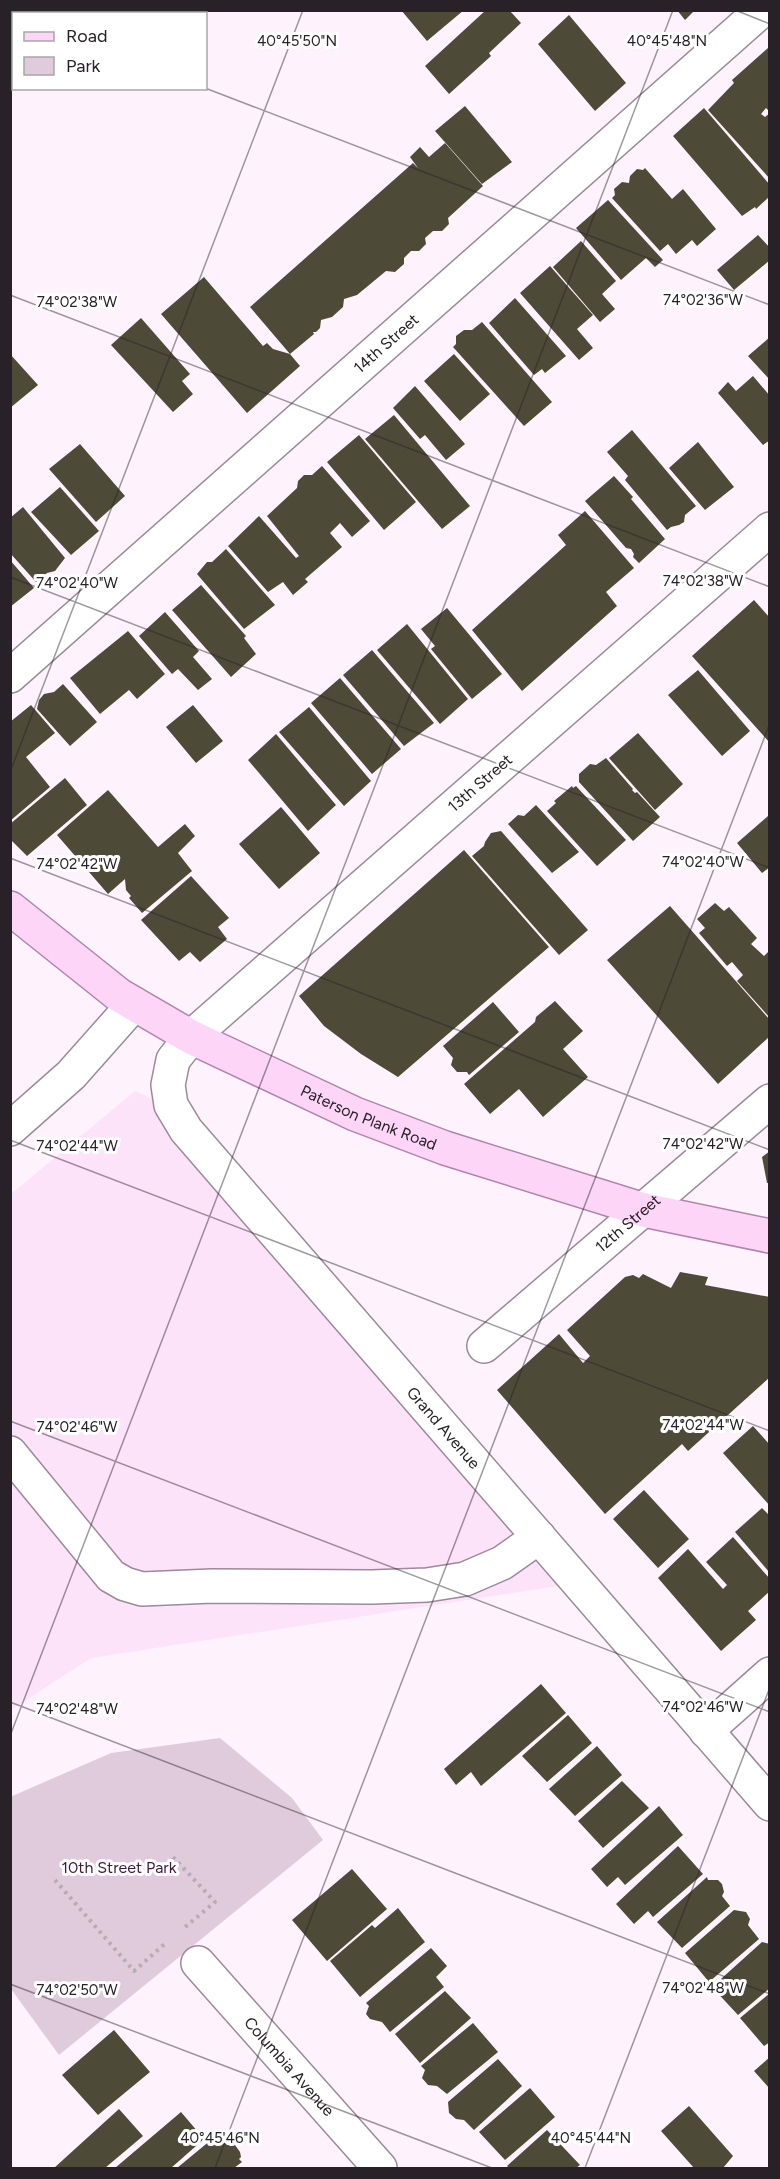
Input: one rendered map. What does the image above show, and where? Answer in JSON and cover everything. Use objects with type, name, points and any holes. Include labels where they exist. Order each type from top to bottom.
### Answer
[{"type":"main road","name":"Paterson Plank Road","points":[[10,908],[119,995],[134,1004],[190,1037],[355,1114],[445,1148],[644,1210],[770,1236]]},
{"type":"street","name":"14th Street","points":[[10,676],[762,10]]},
{"type":"street","name":"13th Street","points":[[190,1037],[770,529]]},
{"type":"street","points":[[10,1129],[71,1074],[134,1004]]},
{"type":"street","name":"Grand Avenue","points":[[190,1037],[173,1060],[168,1085],[171,1105],[186,1130],[770,1804]]},
{"type":"street","name":"12th Street","points":[[484,1346],[770,1101]]},
{"type":"street","points":[[10,1454],[111,1576],[125,1584],[142,1589],[212,1586],[426,1585],[465,1579],[501,1563],[539,1537]]},
{"type":"street","points":[[706,1731],[770,1674]]},
{"type":"street","name":"Columbia Avenue","points":[[198,1964],[380,2169]]},
{"type":"path","points":[[55,1880],[134,1971],[215,1902],[173,1857]]},
{"type":"path","points":[[174,1936],[198,1964]]},
{"type":"shaded area","points":[[135,1091],[200,1120],[578,1583],[91,1658],[11,1710],[11,1194]]},
{"type":"green space","name":"10th Street Park","points":[[220,1738],[292,1798],[323,1840],[59,2055],[11,1989],[10,1797],[111,1753]]},
{"type":"building","points":[[401,10],[464,10],[427,41]]},
{"type":"building","points":[[486,10],[509,10],[521,23],[489,53],[491,56],[449,94],[425,66]]},
{"type":"building","points":[[677,10],[695,10],[685,20]]},
{"type":"building","points":[[569,15],[626,83],[595,111],[538,44]]},
{"type":"building","points":[[768,48],[770,112],[766,108],[761,114],[765,117],[770,113],[770,179],[708,110],[734,83],[732,80]]},
{"type":"building","points":[[465,106],[512,162],[482,184],[435,131]]},
{"type":"building","points":[[704,108],[770,185],[770,196],[756,209],[755,207],[742,216],[673,136]]},
{"type":"building","points":[[445,143],[483,186],[448,218],[449,224],[442,231],[433,231],[425,238],[426,244],[419,251],[411,251],[404,258],[404,264],[395,272],[386,271],[357,295],[344,299],[343,307],[332,317],[321,320],[320,328],[290,354],[250,307],[413,163],[418,168],[410,157],[420,147],[429,157]]},
{"type":"building","points":[[645,168],[672,199],[683,189],[716,229],[697,246],[692,240],[676,254],[668,244],[660,251],[612,198],[615,195],[614,189],[622,182],[629,183],[630,176],[637,169]]},
{"type":"building","points":[[608,200],[663,260],[655,267],[646,258],[621,280],[576,228]]},
{"type":"building","points":[[758,235],[770,248],[770,260],[734,290],[717,270]]},
{"type":"building","points":[[581,241],[616,281],[602,294],[615,309],[600,322],[553,267]]},
{"type":"building","points":[[550,266],[593,315],[577,329],[593,348],[579,360],[520,293]]},
{"type":"building","points":[[204,277],[263,346],[267,343],[273,349],[290,354],[300,366],[247,413],[161,314]]},
{"type":"building","points":[[515,298],[566,356],[545,373],[542,369],[534,375],[489,323]]},
{"type":"building","points":[[141,318],[190,374],[182,381],[193,394],[173,412],[111,345]]},
{"type":"building","points":[[482,322],[552,402],[524,426],[453,347],[456,344],[456,336],[464,330],[472,330]]},
{"type":"building","points":[[770,337],[770,380],[748,356]]},
{"type":"building","points":[[10,354],[38,385],[10,408]]},
{"type":"building","points":[[454,354],[490,394],[460,421],[424,381]]},
{"type":"building","points":[[753,376],[770,396],[770,440],[763,445],[718,393],[728,382],[736,391]]},
{"type":"building","points":[[415,386],[465,444],[446,460],[425,435],[420,439],[393,408]]},
{"type":"building","points":[[394,415],[470,506],[442,529],[365,439]]},
{"type":"building","points":[[632,430],[696,506],[685,515],[684,522],[679,525],[667,530],[625,480],[628,476],[607,452]]},
{"type":"building","points":[[359,435],[416,502],[384,530],[327,462]]},
{"type":"building","points":[[698,442],[734,487],[705,510],[669,468]]},
{"type":"building","points":[[80,444],[125,496],[96,522],[49,469]]},
{"type":"building","points":[[322,466],[370,521],[352,537],[340,523],[330,533],[342,547],[305,579],[308,582],[293,595],[283,582],[268,592],[228,546],[259,516],[296,558],[299,556],[267,516],[297,488],[298,481],[304,475],[312,475]]},
{"type":"building","points":[[614,476],[665,539],[639,563],[633,557],[631,549],[626,548],[585,501]]},
{"type":"building","points":[[60,487],[99,531],[71,555],[31,512]]},
{"type":"building","points":[[23,507],[65,558],[55,571],[47,573],[36,582],[10,553],[10,518]]},
{"type":"building","points":[[585,511],[634,568],[606,592],[617,606],[522,691],[472,630],[566,545],[558,535]]},
{"type":"building","points":[[226,549],[275,605],[244,629],[197,574],[207,562],[212,562]]},
{"type":"building","points":[[10,560],[34,588],[10,607]]},
{"type":"building","points":[[201,585],[246,636],[244,638],[256,654],[231,677],[172,610]]},
{"type":"building","points":[[754,600],[770,618],[770,743],[692,656]]},
{"type":"building","points":[[447,608],[502,674],[472,699],[431,649],[435,646],[421,629]]},
{"type":"building","points":[[165,612],[199,651],[193,657],[212,679],[198,690],[178,669],[172,674],[139,636]]},
{"type":"building","points":[[407,624],[468,699],[440,724],[377,650]]},
{"type":"building","points":[[128,631],[165,674],[137,699],[129,690],[100,714],[70,678]]},
{"type":"building","points":[[372,650],[434,723],[404,746],[343,675]]},
{"type":"building","points":[[698,670],[750,731],[722,756],[668,695]]},
{"type":"building","points":[[340,678],[401,749],[372,774],[311,703]]},
{"type":"building","points":[[63,684],[97,722],[70,746],[37,709],[39,700],[44,694],[54,692]]},
{"type":"building","points":[[31,705],[55,733],[26,757],[50,787],[10,821],[10,722]]},
{"type":"building","points":[[193,705],[223,741],[196,763],[166,727]]},
{"type":"building","points":[[309,707],[371,781],[344,806],[279,732]]},
{"type":"building","points":[[638,733],[683,784],[655,810],[609,758]]},
{"type":"building","points":[[276,734],[336,805],[308,831],[248,760]]},
{"type":"building","points":[[606,758],[632,790],[637,792],[660,817],[633,841],[579,782],[579,774],[590,764],[596,765]]},
{"type":"building","points":[[65,778],[87,805],[27,856],[10,839],[10,824]]},
{"type":"building","points":[[572,786],[573,788],[576,786],[626,840],[597,866],[547,811],[556,803],[554,801]]},
{"type":"building","points":[[108,790],[158,847],[185,824],[195,836],[178,853],[192,871],[142,913],[129,898],[131,896],[126,890],[125,879],[108,894],[57,835]]},
{"type":"building","points":[[536,805],[579,852],[552,873],[508,824],[518,815],[524,816]]},
{"type":"building","points":[[281,807],[320,853],[279,889],[239,844]]},
{"type":"building","points":[[768,816],[770,818],[770,867],[762,873],[737,843]]},
{"type":"building","points":[[501,831],[588,930],[559,955],[472,856],[484,846],[491,833]]},
{"type":"building","points":[[464,850],[549,947],[398,1077],[361,1054],[324,1026],[299,996]]},
{"type":"building","points":[[191,876],[229,918],[218,927],[227,939],[200,962],[190,952],[179,961],[141,920]]},
{"type":"building","points":[[715,903],[724,911],[729,907],[757,938],[751,944],[764,956],[770,950],[770,1018],[737,981],[743,975],[732,962],[727,966],[699,933],[705,928],[697,919]]},
{"type":"building","points":[[670,906],[770,1020],[770,1036],[718,1084],[607,960]]},
{"type":"building","points":[[555,1001],[583,1031],[563,1049],[588,1077],[543,1117],[519,1089],[490,1114],[464,1084],[535,1022],[536,1017]]},
{"type":"building","points":[[493,1002],[519,1032],[469,1075],[467,1072],[457,1072],[451,1065],[453,1058],[443,1046]]},
{"type":"building","points":[[770,1151],[770,1183],[767,1183],[762,1157]]},
{"type":"building","points":[[680,1272],[708,1277],[705,1285],[770,1297],[770,1377],[688,1451],[682,1444],[605,1514],[497,1390],[559,1334],[583,1363],[590,1356],[567,1330],[625,1277],[633,1275],[639,1278],[643,1274],[671,1288]]},
{"type":"building","points":[[753,1426],[770,1445],[770,1506],[723,1453]]},
{"type":"building","points":[[644,1490],[689,1539],[658,1568],[613,1519]]},
{"type":"building","points":[[762,1508],[770,1516],[770,1573],[735,1532]]},
{"type":"building","points":[[733,1537],[770,1579],[770,1591],[748,1611],[756,1620],[721,1651],[658,1578],[688,1549],[723,1589],[727,1585],[706,1562]]},
{"type":"building","points":[[541,1684],[566,1713],[481,1786],[471,1772],[456,1785],[444,1769]]},
{"type":"building","points":[[568,1715],[592,1743],[547,1782],[522,1756]]},
{"type":"building","points":[[597,1746],[622,1775],[575,1816],[549,1789]]},
{"type":"building","points":[[622,1781],[649,1808],[603,1848],[578,1821]]},
{"type":"building","points":[[659,1806],[683,1835],[625,1885],[618,1877],[607,1887],[591,1869]]},
{"type":"building","points":[[678,1846],[703,1874],[653,1917],[648,1911],[634,1924],[616,1904]]},
{"type":"building","points":[[352,1869],[387,1909],[327,1961],[292,1920]]},
{"type":"building","points":[[707,1877],[708,1880],[718,1880],[722,1884],[724,1892],[722,1896],[730,1906],[682,1948],[657,1922]]},
{"type":"building","points":[[398,1908],[425,1942],[360,1997],[330,1961],[372,1925],[375,1928]]},
{"type":"building","points":[[734,1910],[746,1912],[750,1919],[748,1925],[759,1939],[709,1982],[685,1953]]},
{"type":"building","points":[[762,1942],[770,1944],[770,1988],[738,2015],[712,1987]]},
{"type":"building","points":[[431,1948],[447,1966],[436,1977],[444,1987],[390,2032],[382,2022],[370,2019],[366,2014],[369,2006],[366,2003]]},
{"type":"building","points":[[445,1991],[471,2018],[420,2063],[395,2034]]},
{"type":"building","points":[[770,1993],[770,2042],[764,2046],[740,2018]]},
{"type":"building","points":[[473,2023],[498,2052],[447,2094],[437,2086],[428,2085],[422,2078],[425,2070],[421,2066]]},
{"type":"building","points":[[114,2030],[150,2072],[98,2115],[62,2075]]},
{"type":"building","points":[[770,2057],[770,2089],[754,2071]]},
{"type":"building","points":[[498,2059],[522,2086],[474,2130],[464,2120],[456,2119],[449,2113],[448,2102]]},
{"type":"building","points":[[530,2088],[555,2117],[505,2160],[479,2132]]},
{"type":"building","points":[[689,2106],[733,2156],[723,2168],[694,2168],[661,2131]]},
{"type":"building","points":[[119,2109],[143,2136],[105,2168],[54,2168]]},
{"type":"building","points":[[181,2112],[204,2139],[171,2168],[115,2168]]},
{"type":"building","points":[[547,2130],[580,2165],[576,2168],[509,2168],[507,2166]]},
{"type":"building","points":[[217,2135],[227,2145],[235,2145],[240,2152],[239,2159],[242,2162],[234,2168],[177,2168]]}]
